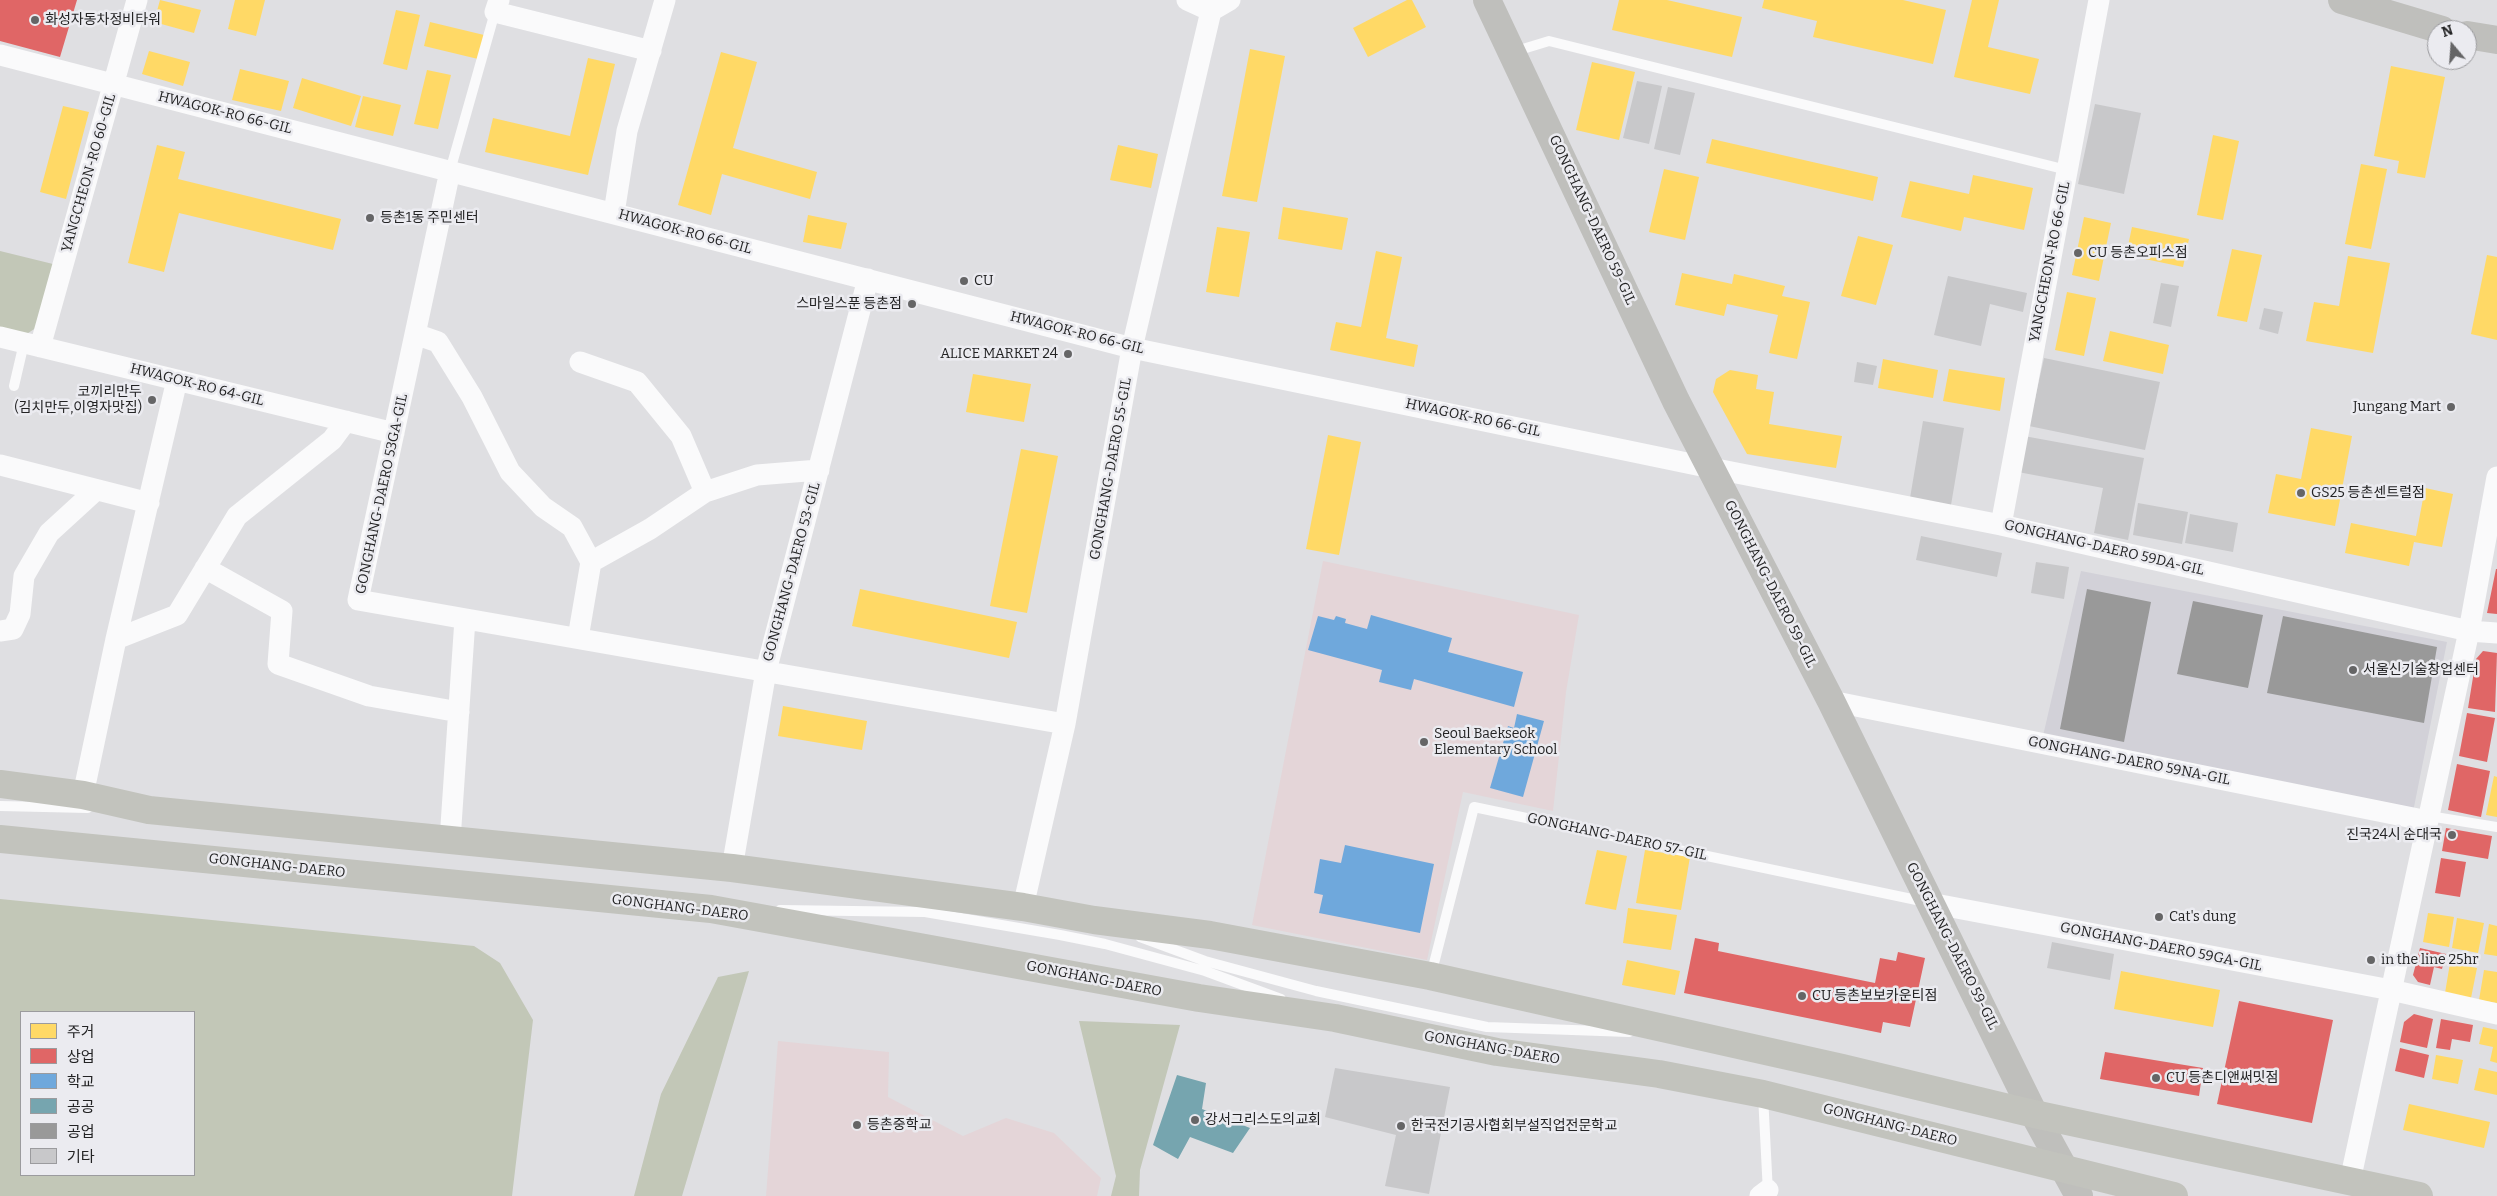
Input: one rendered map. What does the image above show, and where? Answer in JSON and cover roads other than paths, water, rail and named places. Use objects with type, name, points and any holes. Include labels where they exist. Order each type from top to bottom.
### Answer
[{"type":"main road","name":"GONGHANG-DAERO 59-GIL","points":[[1487,0],[1676,401],[1831,701],[2034,1114],[2079,1196]]},
{"type":"main road","points":[[2342,0],[2427,26]]},
{"type":"main road","points":[[2477,37],[2497,40]]},
{"type":"main road","points":[[0,784],[83,795],[149,810],[732,868],[1023,906],[1094,920],[1210,935],[1430,976],[1692,1034],[2034,1114],[2419,1196]]},
{"type":"main road","name":"GONGHANG-DAERO","points":[[0,839],[711,909],[1199,998],[1336,1018],[1497,1052],[1659,1074],[1763,1094],[2064,1167],[2174,1196]]},
{"type":"street","name":"YANGCHEON-RO 60-GIL","points":[[32,345],[113,85],[137,0]]},
{"type":"street","points":[[614,214],[627,131],[666,0]]},
{"type":"street","points":[[1187,0],[1211,11],[1230,0]]},
{"type":"street","name":"YANGCHEON-RO 66-GIL","points":[[2001,525],[2099,0]]},
{"type":"street","points":[[497,6],[651,51]]},
{"type":"street","name":"GONGHANG-DAERO 55-GIL","points":[[1023,906],[1064,724],[1132,348],[1211,11]]},
{"type":"street","name":"HWAGOK-RO 66-GIL","points":[[0,55],[1132,348],[1710,468]]},
{"type":"street","name":"GONGHANG-DAERO 53GA-GIL","points":[[450,171],[358,600],[766,671]]},
{"type":"street","name":"GONGHANG-DAERO 53-GIL","points":[[732,868],[766,671],[868,280]]},
{"type":"street","points":[[415,334],[438,342],[472,397],[510,472],[543,507],[572,527],[591,562],[578,638]]},
{"type":"street","name":"HWAGOK-RO 64-GIL","points":[[0,337],[394,433]]},
{"type":"street","points":[[580,362],[637,382],[681,436],[705,492]]},
{"type":"street","points":[[83,795],[116,639],[177,380]]},
{"type":"street","points":[[116,639],[177,615],[237,516],[332,440],[346,421]]},
{"type":"street","points":[[0,465],[149,503]]},
{"type":"street","name":"GONGHANG-DAERO 59DA-GIL","points":[[1710,468],[2001,525],[2469,631],[2497,633]]},
{"type":"street","points":[[591,562],[650,529],[705,492],[757,475],[819,470]]},
{"type":"street","points":[[2350,1181],[2469,631],[2497,477]]},
{"type":"street","points":[[0,631],[13,629],[20,614],[24,576],[49,533],[96,490]]},
{"type":"street","points":[[205,568],[282,611],[278,664],[369,696],[459,712]]},
{"type":"street","points":[[450,840],[466,619]]},
{"type":"street","points":[[766,671],[1064,724]]},
{"type":"street","name":"GONGHANG-DAERO 59NA-GIL","points":[[1831,701],[2428,819]]},
{"type":"street","name":"GONGHANG-DAERO 59GA-GIL","points":[[1930,903],[2391,990],[2497,1014]]},
{"type":"lane","points":[[450,171],[497,6]]},
{"type":"lane","points":[[1512,52],[1549,42],[2067,170]]},
{"type":"lane","points":[[14,386],[32,345]]},
{"type":"lane","points":[[0,806],[149,810]]},
{"type":"lane","name":"GONGHANG-DAERO 57-GIL","points":[[1430,976],[1474,807],[1930,903]]},
{"type":"lane","points":[[2428,819],[2497,827]]},
{"type":"lane","points":[[711,909],[925,912],[1050,933],[1105,944],[1205,971],[1336,1018]]},
{"type":"lane","points":[[1094,920],[1205,961],[1316,991],[1487,1027],[1692,1034]]},
{"type":"lane","points":[[1763,1094],[1765,1194]]},
{"type":"place","name":"화성자동차정비타워","points":[[35,20]]},
{"type":"place","name":"등촌1동 주민센터","points":[[370,218]]},
{"type":"place","name":"CU 등촌오피스점","points":[[2078,253]]},
{"type":"place","name":"CU","points":[[964,281]]},
{"type":"place","name":"스마일스푼 등촌점","points":[[912,304]]},
{"type":"place","name":"ALICE MARKET 24","points":[[1068,354]]},
{"type":"place","name":"코끼리만두 (김치만두,이영자맛집)","points":[[152,400]]},
{"type":"place","name":"Jungang Mart","points":[[2451,407]]},
{"type":"place","name":"GS25 등촌센트럴점","points":[[2301,493]]},
{"type":"place","name":"서울신기술창업센터","points":[[2353,670]]},
{"type":"place","name":"Seoul Baekseok Elementary School","points":[[1424,742]]},
{"type":"place","name":"진국24시 순대국","points":[[2452,835]]},
{"type":"place","name":"Cat's dung","points":[[2159,917]]},
{"type":"place","name":"in the line 25hr","points":[[2371,960]]},
{"type":"place","name":"CU 등촌보보카운티점","points":[[1802,996]]},
{"type":"place","name":"CU 등촌디앤써밋점","points":[[2156,1078]]},
{"type":"place","name":"강서그리스도의교회","points":[[1195,1120]]},
{"type":"place","name":"등촌중학교","points":[[857,1125]]},
{"type":"place","name":"한국전기공사협회부설직업전문학교","points":[[1401,1126]]}]
